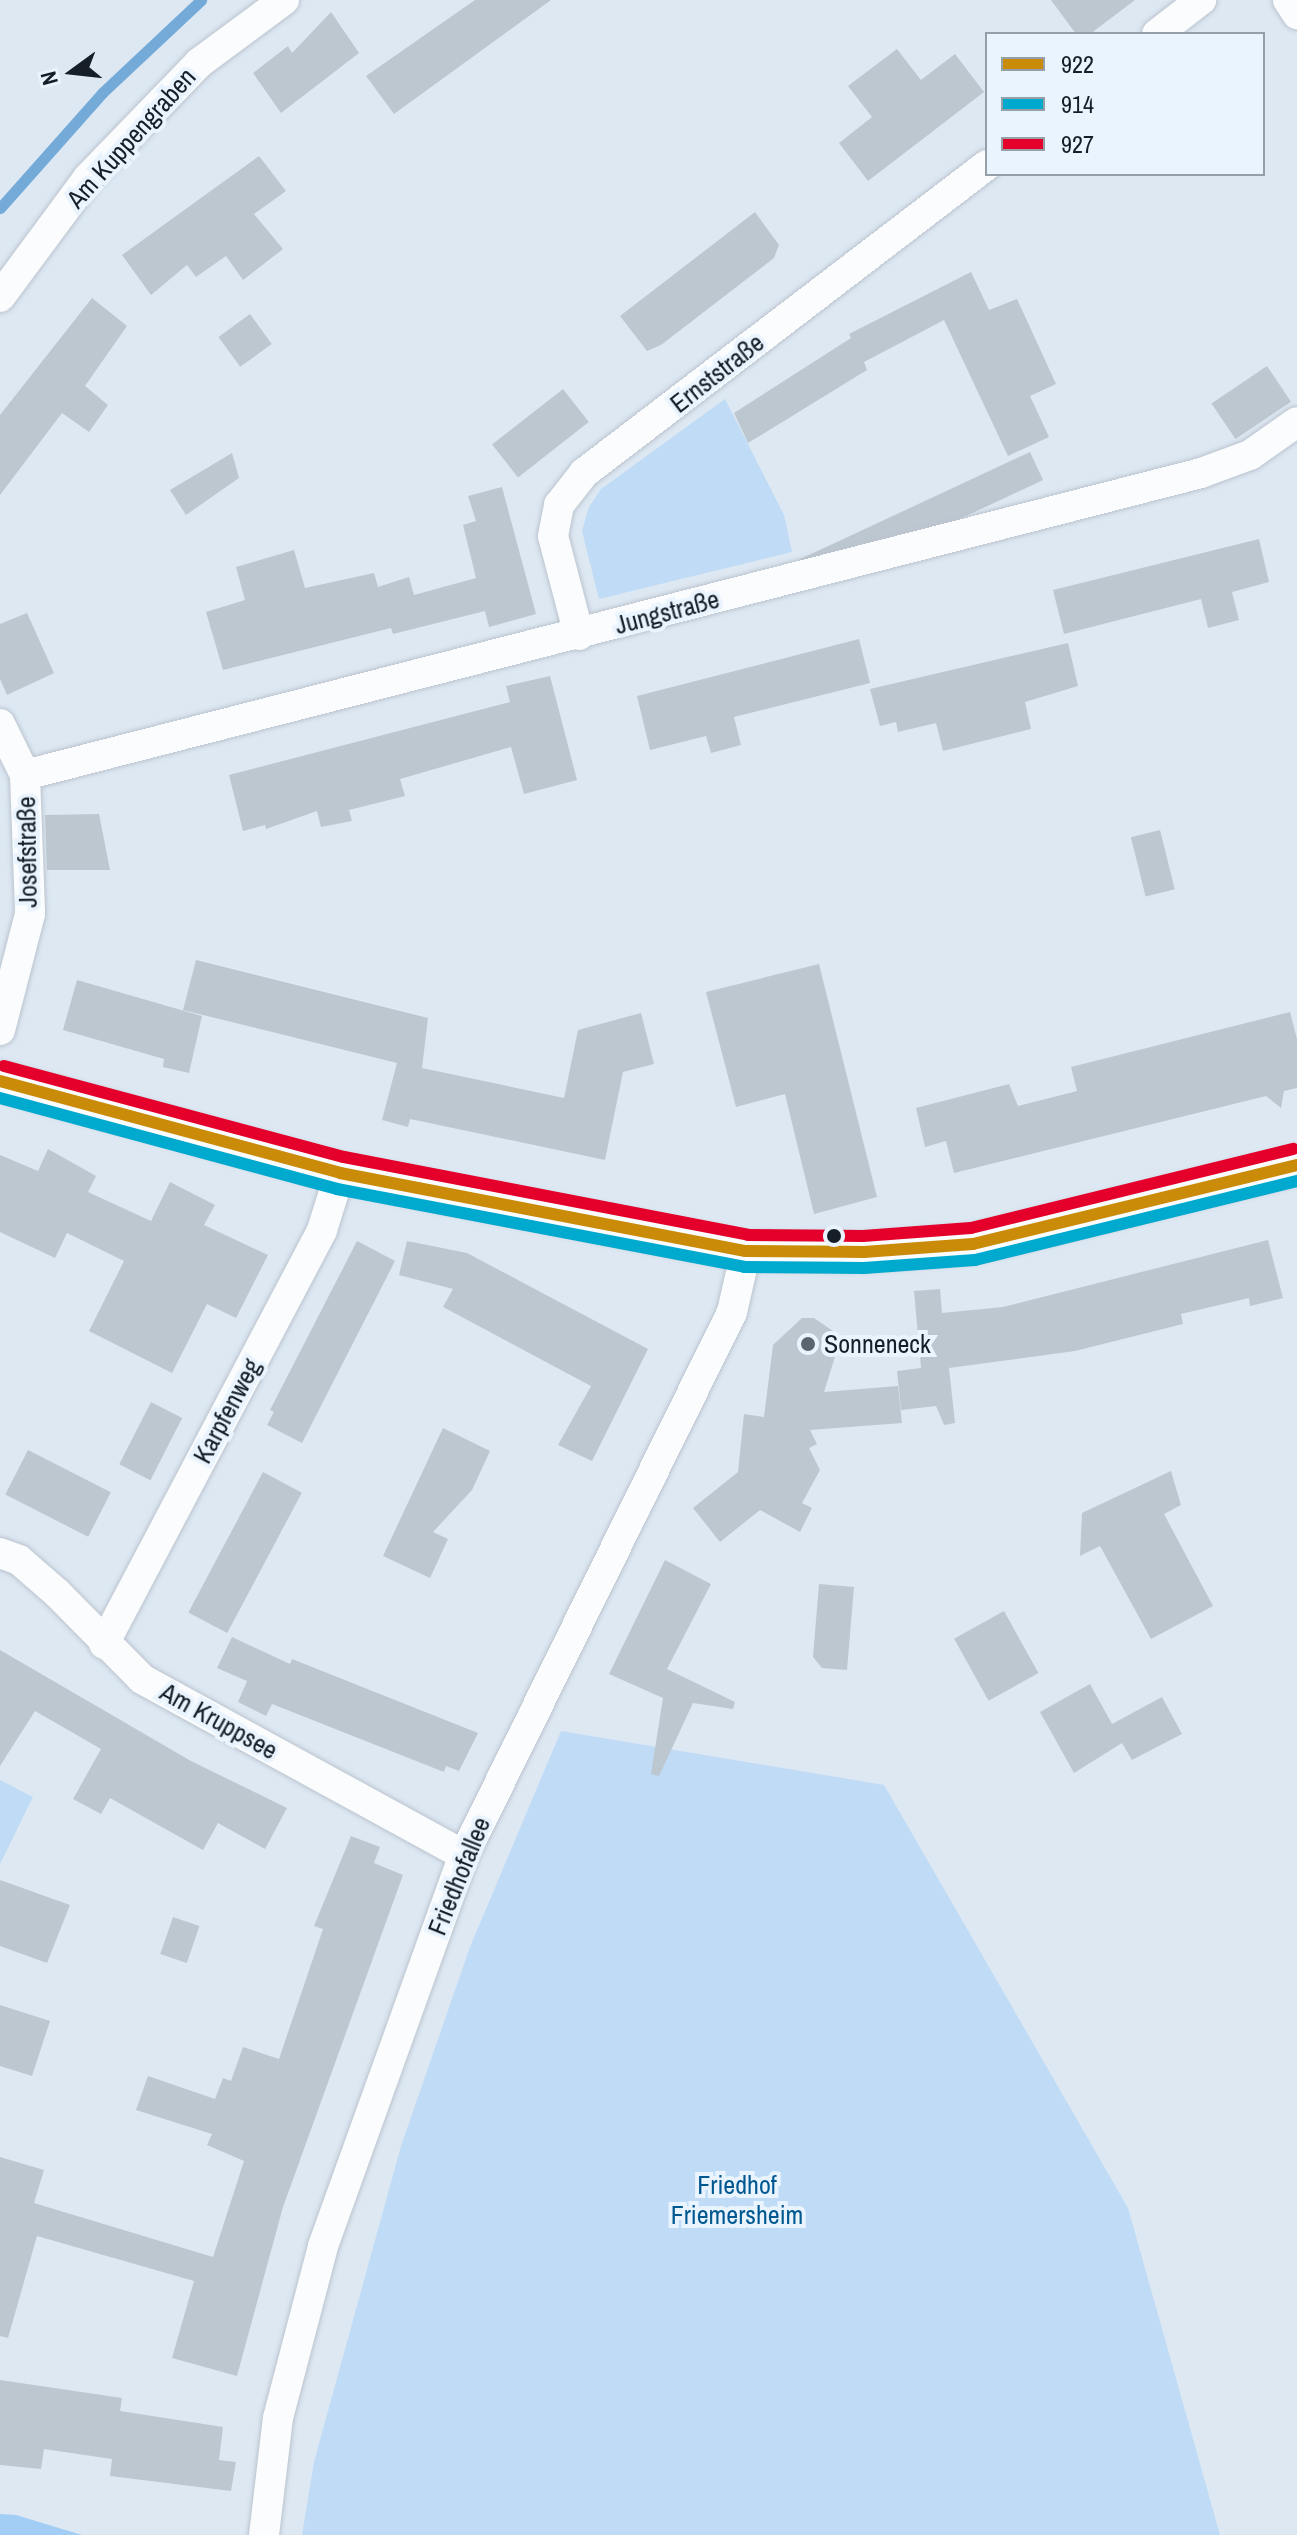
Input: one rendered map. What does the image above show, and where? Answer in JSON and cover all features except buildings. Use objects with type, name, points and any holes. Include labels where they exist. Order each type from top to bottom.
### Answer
[{"type":"street","name":"Am Kuppengraben","points":[[0,297],[88,178],[199,63],[284,0]]},
{"type":"street","points":[[1160,32],[1201,0]]},
{"type":"street","points":[[1288,0],[1297,14]]},
{"type":"street","name":"Ernststraße","points":[[579,635],[553,536],[559,505],[584,473],[985,167]]},
{"type":"street","name":"Jungstraße","points":[[25,775],[1201,473],[1250,455],[1297,422]]},
{"type":"street","name":"Josefstraße","points":[[0,724],[25,775],[30,914],[0,1030]]},
{"type":"street","points":[[0,1081],[340,1173],[746,1251],[864,1252],[973,1244],[1297,1165]]},
{"type":"street","name":"Karpfenweg","points":[[104,1644],[322,1230],[340,1173]]},
{"type":"street","name":"Friedhofallee","points":[[264,2535],[278,2418],[323,2246],[464,1855],[732,1312],[746,1251]]},
{"type":"street","name":"Am Kruppsee","points":[[0,1553],[19,1560],[48,1585],[142,1679],[464,1855]]},
{"type":"green space","points":[[725,399],[784,515],[792,552],[599,599],[582,531],[589,507],[601,489]]},
{"type":"green space","name":"Friedhof Friemersheim","points":[[561,1731],[884,1785],[1128,2208],[1220,2535],[302,2535],[314,2462],[401,2146],[470,1947]]},
{"type":"green space","points":[[0,1780],[33,1797],[0,1864]]},
{"type":"shaded area","points":[[0,2514],[16,2515],[82,2535],[0,2535]]},
{"type":"waterway","points":[[0,208],[102,93],[201,0]]},
{"type":"transit line","name":"927","points":[[4,1066],[344,1157],[748,1235],[863,1236],[971,1228],[1293,1149]]},
{"type":"transit line","name":"922","points":[[0,1081],[340,1173],[746,1251],[864,1252],[973,1244],[1297,1165]]},
{"type":"transit line","name":"914","points":[[0,1098],[337,1189],[744,1267],[864,1268],[975,1260],[1297,1181]]},
{"type":"place","name":"Sonneneck","points":[[808,1344]]}]
